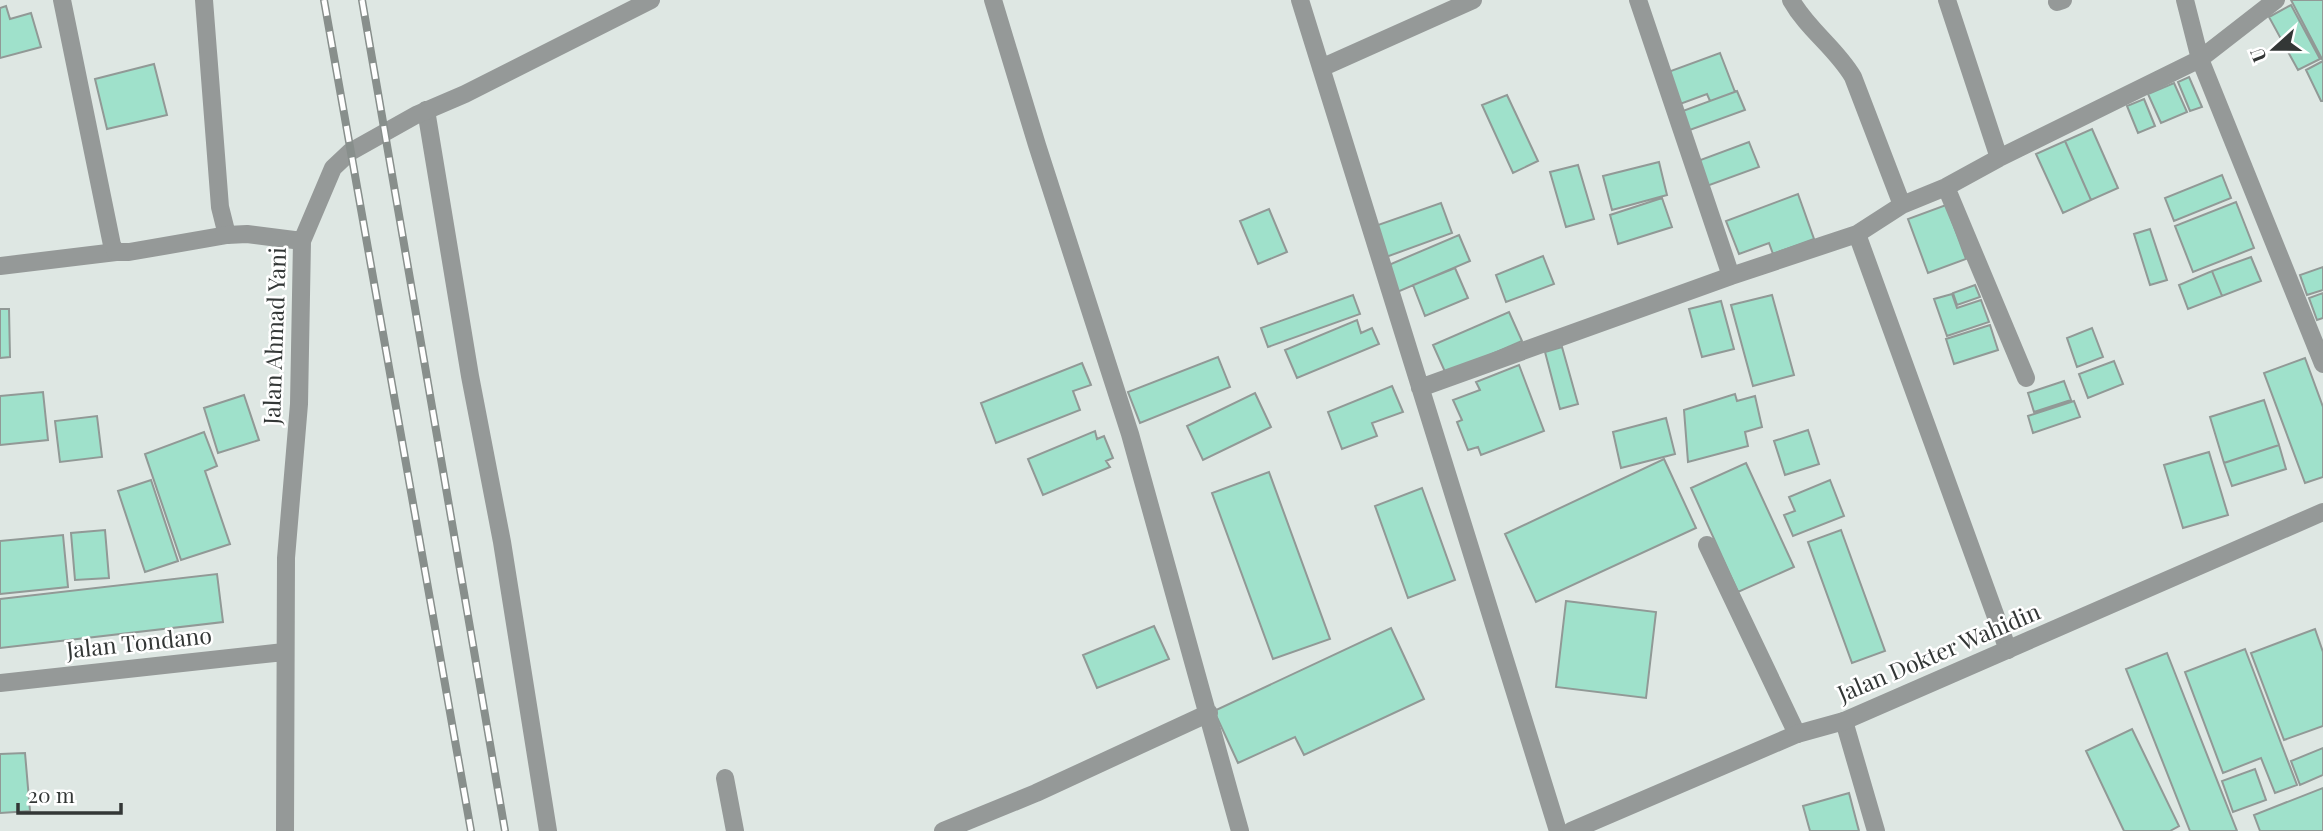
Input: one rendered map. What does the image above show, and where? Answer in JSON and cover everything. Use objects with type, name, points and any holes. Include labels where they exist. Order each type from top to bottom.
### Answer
[{"type":"street","points":[[62,0],[112,245],[116,252]]},
{"type":"street","points":[[204,0],[220,207],[227,235]]},
{"type":"street","name":"Jalan Ahmad Yani","points":[[285,831],[286,558],[299,404],[302,241],[332,168],[350,152],[426,110],[465,94],[651,0]]},
{"type":"street","points":[[993,0],[1130,435],[1240,831]]},
{"type":"street","points":[[1300,0],[1558,831]]},
{"type":"street","points":[[1321,68],[1473,0]]},
{"type":"street","points":[[1638,0],[1731,276]]},
{"type":"street","points":[[1791,0],[1802,18],[1844,61],[1853,77],[1902,205]]},
{"type":"street","points":[[1948,0],[1998,159]]},
{"type":"street","points":[[2185,0],[2200,59],[2323,364]]},
{"type":"street","points":[[1420,388],[1731,276],[1857,234],[1902,205],[1946,187],[2200,59],[2276,0]]},
{"type":"street","points":[[426,110],[470,376],[502,542],[548,831]]},
{"type":"street","points":[[1946,187],[2026,378]]},
{"type":"street","points":[[0,266],[129,252],[227,235],[247,234],[302,241]]},
{"type":"street","points":[[1857,234],[2008,650]]},
{"type":"street","name":"Jalan Dokter Wahidin","points":[[1571,831],[1797,734],[1844,721],[2323,512]]},
{"type":"street","points":[[1707,545],[1797,734]]},
{"type":"street","name":"Jalan Tondano","points":[[0,683],[284,652]]},
{"type":"street","points":[[943,831],[1036,793],[1209,713]]},
{"type":"street","points":[[1844,721],[1876,831]]},
{"type":"street","points":[[725,778],[735,831]]},
{"type":"building","points":[[2291,0],[2323,0],[2323,61]]},
{"type":"building","points":[[2291,5],[2320,59],[2298,70],[2269,17]]},
{"type":"building","points":[[6,6],[10,19],[31,13],[41,47],[0,58],[0,8]]},
{"type":"building","points":[[1720,53],[1735,92],[1710,101],[1707,94],[1680,104],[1668,72]]},
{"type":"building","points":[[2323,61],[2323,101],[2321,101],[2306,70]]},
{"type":"building","points":[[154,64],[167,115],[107,129],[95,79]]},
{"type":"building","points":[[2189,77],[2202,107],[2190,111],[2178,82]]},
{"type":"building","points":[[2174,83],[2187,112],[2161,123],[2148,94]]},
{"type":"building","points":[[1737,91],[1745,110],[1687,131],[1680,112]]},
{"type":"building","points":[[1507,95],[1538,161],[1513,173],[1482,105]]},
{"type":"building","points":[[2144,99],[2155,126],[2138,133],[2127,106]]},
{"type":"building","points":[[2092,129],[2118,188],[2091,200],[2065,141]]},
{"type":"building","points":[[2065,141],[2091,200],[2063,213],[2036,154]]},
{"type":"building","points":[[1749,142],[1759,167],[1704,187],[1695,162]]},
{"type":"building","points":[[1659,162],[1667,195],[1612,210],[1603,176]]},
{"type":"building","points":[[1578,165],[1594,219],[1566,227],[1550,172]]},
{"type":"building","points":[[2222,175],[2231,198],[2174,221],[2165,198]]},
{"type":"building","points":[[1798,194],[1814,239],[1773,254],[1769,243],[1739,254],[1726,221]]},
{"type":"building","points":[[1662,198],[1672,227],[1618,244],[1610,215]]},
{"type":"building","points":[[2236,202],[2254,248],[2193,272],[2175,226]]},
{"type":"building","points":[[1441,203],[1452,233],[1386,257],[1375,226]]},
{"type":"building","points":[[1946,205],[1966,259],[1928,273],[1908,219]]},
{"type":"building","points":[[1269,209],[1287,252],[1258,264],[1240,221]]},
{"type":"building","points":[[2150,229],[2167,280],[2150,285],[2134,234]]},
{"type":"building","points":[[1459,235],[1470,261],[1395,293],[1384,267]]},
{"type":"building","points":[[1543,256],[1554,284],[1506,302],[1496,275]]},
{"type":"building","points":[[2251,257],[2261,281],[2222,296],[2212,271]]},
{"type":"building","points":[[2323,267],[2323,290],[2307,295],[2300,275]]},
{"type":"building","points":[[1455,268],[1468,298],[1425,316],[1413,285]]},
{"type":"building","points":[[2212,271],[2222,296],[2188,309],[2179,285]]},
{"type":"building","points":[[1975,285],[1980,297],[1957,305],[1953,293]]},
{"type":"building","points":[[2323,293],[2323,318],[2317,320],[2309,298]]},
{"type":"building","points":[[1952,294],[1957,308],[1981,300],[1989,322],[1947,336],[1934,299]]},
{"type":"building","points":[[1353,295],[1360,314],[1268,347],[1261,328]]},
{"type":"building","points":[[1772,295],[1794,375],[1753,386],[1731,305]]},
{"type":"building","points":[[1721,301],[1734,349],[1702,357],[1689,309]]},
{"type":"building","points":[[0,309],[9,309],[10,357],[0,358]]},
{"type":"building","points":[[1509,312],[1522,341],[1446,374],[1433,345]]},
{"type":"building","points":[[1357,320],[1361,333],[1372,328],[1379,344],[1297,378],[1285,350]]},
{"type":"building","points":[[1990,325],[1998,350],[1954,364],[1946,339]]},
{"type":"building","points":[[2092,328],[2103,357],[2077,367],[2067,338]]},
{"type":"building","points":[[1562,347],[1578,404],[1560,409],[1545,352]]},
{"type":"building","points":[[1218,357],[1230,387],[1140,423],[1128,392]]},
{"type":"building","points":[[2305,358],[2323,407],[2323,477],[2305,483],[2264,373]]},
{"type":"building","points":[[2114,361],[2123,384],[2088,398],[2079,374]]},
{"type":"building","points":[[1082,363],[1091,385],[1073,391],[1080,410],[996,443],[981,403]]},
{"type":"building","points":[[1519,365],[1544,431],[1481,455],[1478,447],[1468,450],[1457,422],[1462,420],[1453,400],[1480,390],[1476,382]]},
{"type":"building","points":[[2064,381],[2071,400],[2034,412],[2028,393]]},
{"type":"building","points":[[1392,386],[1403,412],[1372,423],[1377,436],[1342,449],[1328,412]]},
{"type":"building","points":[[43,392],[48,440],[0,445],[0,396]]},
{"type":"building","points":[[1255,393],[1271,427],[1203,460],[1187,426]]},
{"type":"building","points":[[1735,394],[1737,401],[1755,396],[1762,427],[1745,432],[1748,446],[1688,462],[1684,410]]},
{"type":"building","points":[[244,395],[259,440],[218,453],[204,408]]},
{"type":"building","points":[[2264,400],[2279,445],[2224,463],[2210,417]]},
{"type":"building","points":[[2074,401],[2080,417],[2033,433],[2028,416]]},
{"type":"building","points":[[97,416],[102,457],[60,462],[55,421]]},
{"type":"building","points":[[1666,418],[1675,454],[1621,468],[1613,432]]},
{"type":"building","points":[[1808,430],[1819,464],[1785,475],[1774,441]]},
{"type":"building","points":[[1095,431],[1097,439],[1104,436],[1113,458],[1106,461],[1110,467],[1043,495],[1028,459]]},
{"type":"building","points":[[204,432],[217,466],[205,471],[230,544],[181,560],[145,454]]},
{"type":"building","points":[[2279,445],[2286,469],[2232,486],[2224,463]]},
{"type":"building","points":[[2209,452],[2228,515],[2183,528],[2164,465]]},
{"type":"building","points":[[1664,459],[1696,528],[1536,602],[1505,534]]},
{"type":"building","points":[[1746,463],[1794,567],[1738,592],[1691,488]]},
{"type":"building","points":[[1269,472],[1330,639],[1273,659],[1212,493]]},
{"type":"building","points":[[151,480],[178,561],[145,572],[118,491]]},
{"type":"building","points":[[1830,480],[1844,516],[1793,536],[1784,515],[1795,511],[1789,497]]},
{"type":"building","points":[[1422,488],[1455,580],[1408,598],[1375,506]]},
{"type":"building","points":[[105,530],[109,578],[75,580],[71,533]]},
{"type":"building","points":[[1841,530],[1885,651],[1852,663],[1808,542]]},
{"type":"building","points":[[63,535],[68,587],[0,594],[0,541]]},
{"type":"building","points":[[217,574],[223,622],[0,648],[0,599]]},
{"type":"building","points":[[1566,601],[1656,612],[1646,698],[1556,687]]},
{"type":"building","points":[[1154,626],[1169,659],[1097,688],[1083,655]]},
{"type":"building","points":[[1391,628],[1424,699],[1304,755],[1295,737],[1238,763],[1214,711]]},
{"type":"building","points":[[2315,629],[2323,652],[2323,726],[2284,740],[2251,653]]},
{"type":"building","points":[[2245,649],[2297,785],[2275,793],[2261,758],[2223,773],[2185,672]]},
{"type":"building","points":[[2167,653],[2237,831],[2190,831],[2126,669]]},
{"type":"building","points":[[2132,729],[2179,826],[2170,831],[2124,831],[2086,751]]},
{"type":"building","points":[[2323,748],[2323,775],[2300,785],[2291,761]]},
{"type":"building","points":[[25,753],[30,811],[0,813],[0,754]]},
{"type":"building","points":[[2255,769],[2266,800],[2233,812],[2222,781]]},
{"type":"building","points":[[2323,788],[2323,831],[2260,831],[2254,815]]},
{"type":"building","points":[[1849,793],[1859,831],[1810,831],[1803,806]]},
{"type":"railway","points":[[324,0],[471,831]]},
{"type":"railway","points":[[362,0],[505,831]]}]
